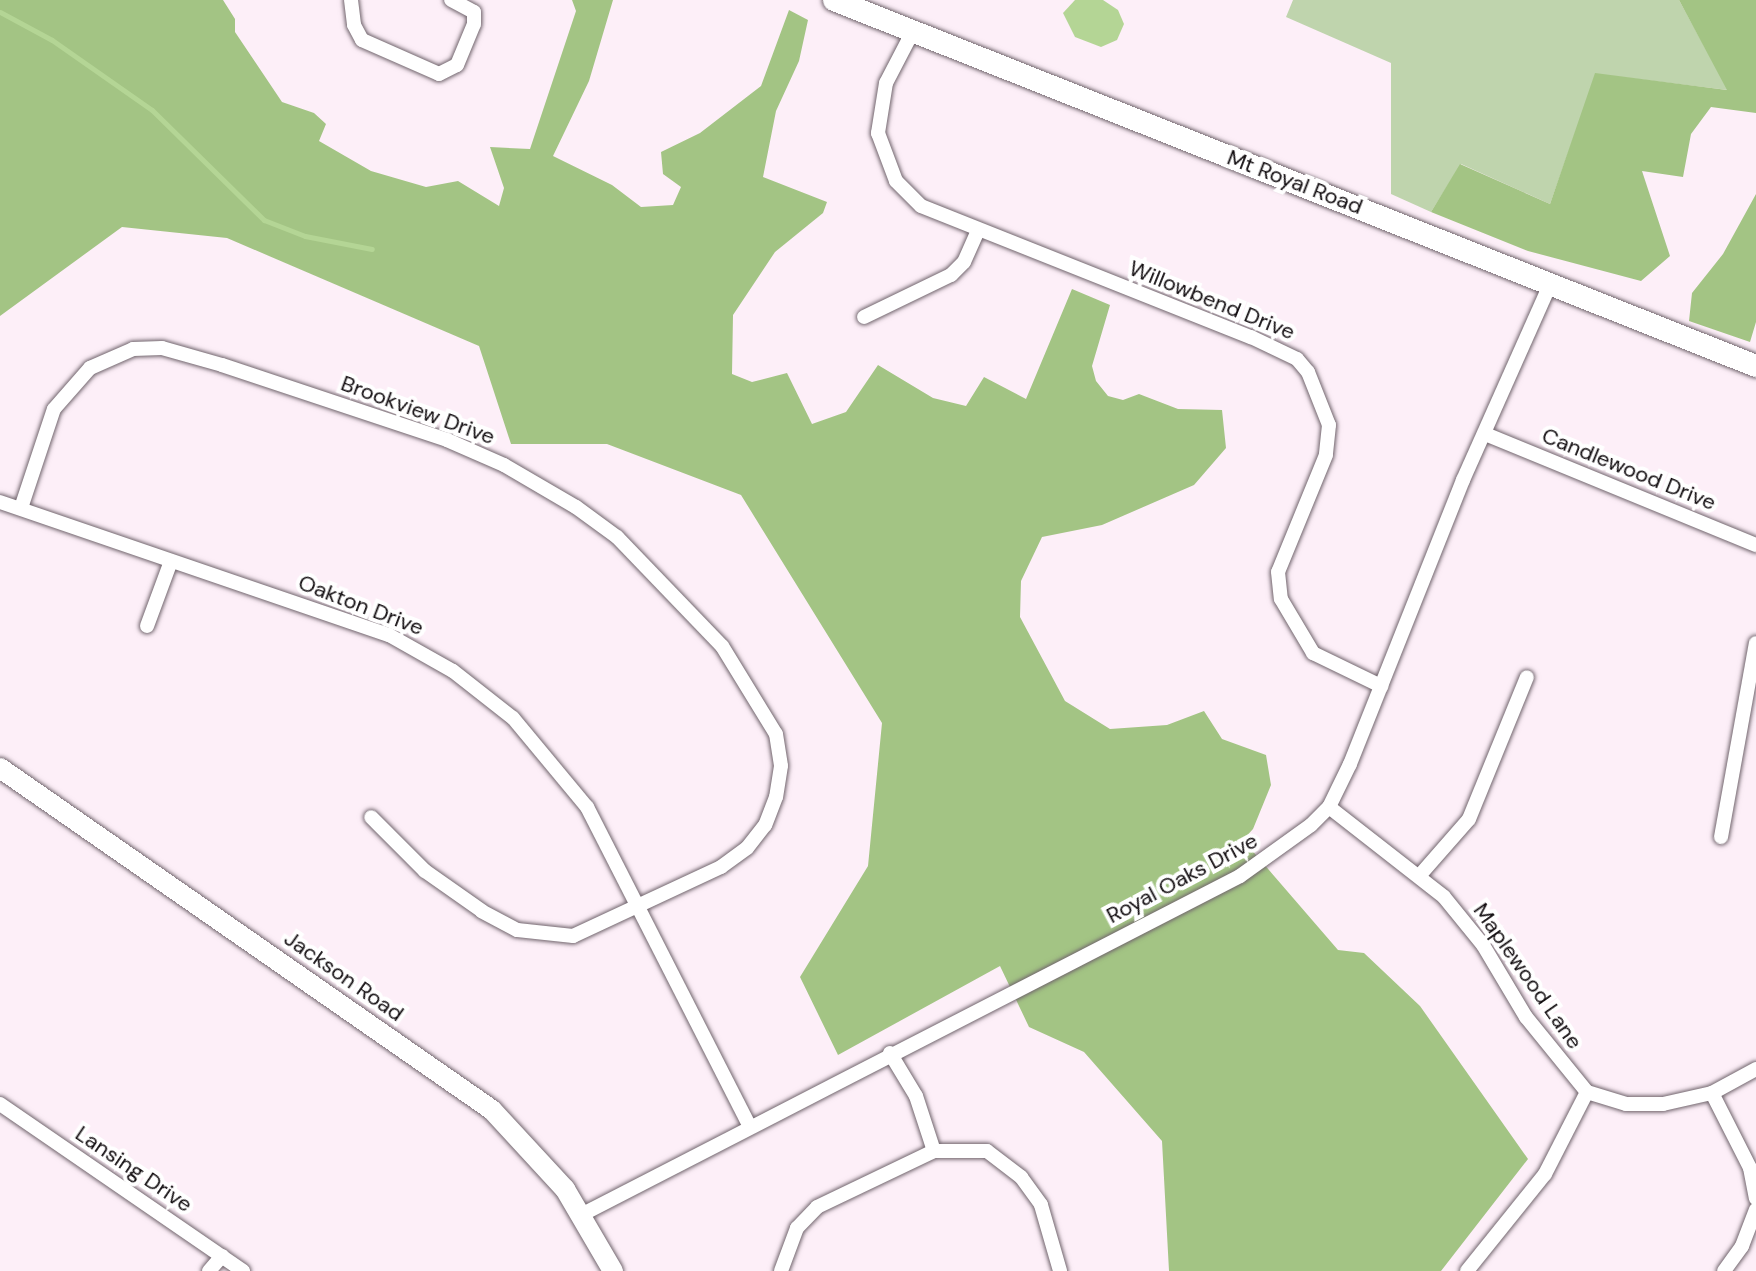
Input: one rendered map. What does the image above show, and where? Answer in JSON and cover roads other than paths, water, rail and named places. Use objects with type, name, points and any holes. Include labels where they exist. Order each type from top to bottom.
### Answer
[{"type":"main road","name":"Mt Royal Road","points":[[834,0],[1551,282],[1756,366]]},
{"type":"street","points":[[351,0],[354,25],[362,40],[439,74],[457,65],[474,24],[474,12],[451,0]]},
{"type":"street","name":"Willowbend Drive","points":[[912,33],[880,107],[884,157],[896,181],[921,206],[1251,337],[1297,359],[1308,372],[1329,425],[1326,455],[1278,572],[1281,599],[1313,653],[1381,686]]},
{"type":"street","points":[[864,317],[951,275],[964,262],[978,231]]},
{"type":"street","name":"Royal Oaks Drive","points":[[583,1214],[1252,869],[1329,807],[1551,282]]},
{"type":"street","name":"Brookview Drive","points":[[21,508],[42,437],[71,385],[109,358],[133,349],[162,348],[447,440],[504,465],[576,507],[617,537],[722,646],[769,716],[780,755],[776,797],[765,825],[747,848],[721,867],[637,910],[573,936],[517,930],[425,871],[371,817]]},
{"type":"street","name":"Candlewood Drive","points":[[1485,434],[1756,545]]},
{"type":"street","name":"Oakton Drive","points":[[0,502],[389,635],[453,671],[513,718],[568,779],[750,1127]]},
{"type":"street","points":[[147,626],[171,561]]},
{"type":"street","points":[[1721,837],[1756,643]]},
{"type":"street","points":[[1420,875],[1469,819],[1527,677]]},
{"type":"street","name":"Jackson Road","points":[[0,768],[474,1095],[536,1153],[583,1214],[613,1271]]},
{"type":"street","name":"Maplewood Lane","points":[[1329,807],[1420,875],[1461,916],[1526,1017],[1587,1092]]},
{"type":"street","points":[[890,1053],[921,1108],[934,1151]]},
{"type":"street","points":[[1467,1271],[1545,1174],[1587,1092],[1643,1105],[1712,1093],[1756,1069]]},
{"type":"street","points":[[1712,1093],[1750,1168],[1756,1198]]},
{"type":"street","name":"Lansing Drive","points":[[0,1104],[243,1271]]},
{"type":"street","points":[[781,1271],[797,1228],[817,1207],[934,1151],[987,1151],[1021,1177],[1041,1205],[1060,1271]]},
{"type":"street","points":[[1724,1271],[1742,1246],[1756,1210]]},
{"type":"street","points":[[209,1271],[222,1256]]},
{"type":"waterway","points":[[0,12],[52,40],[152,110],[264,220],[305,236],[372,249]]}]
